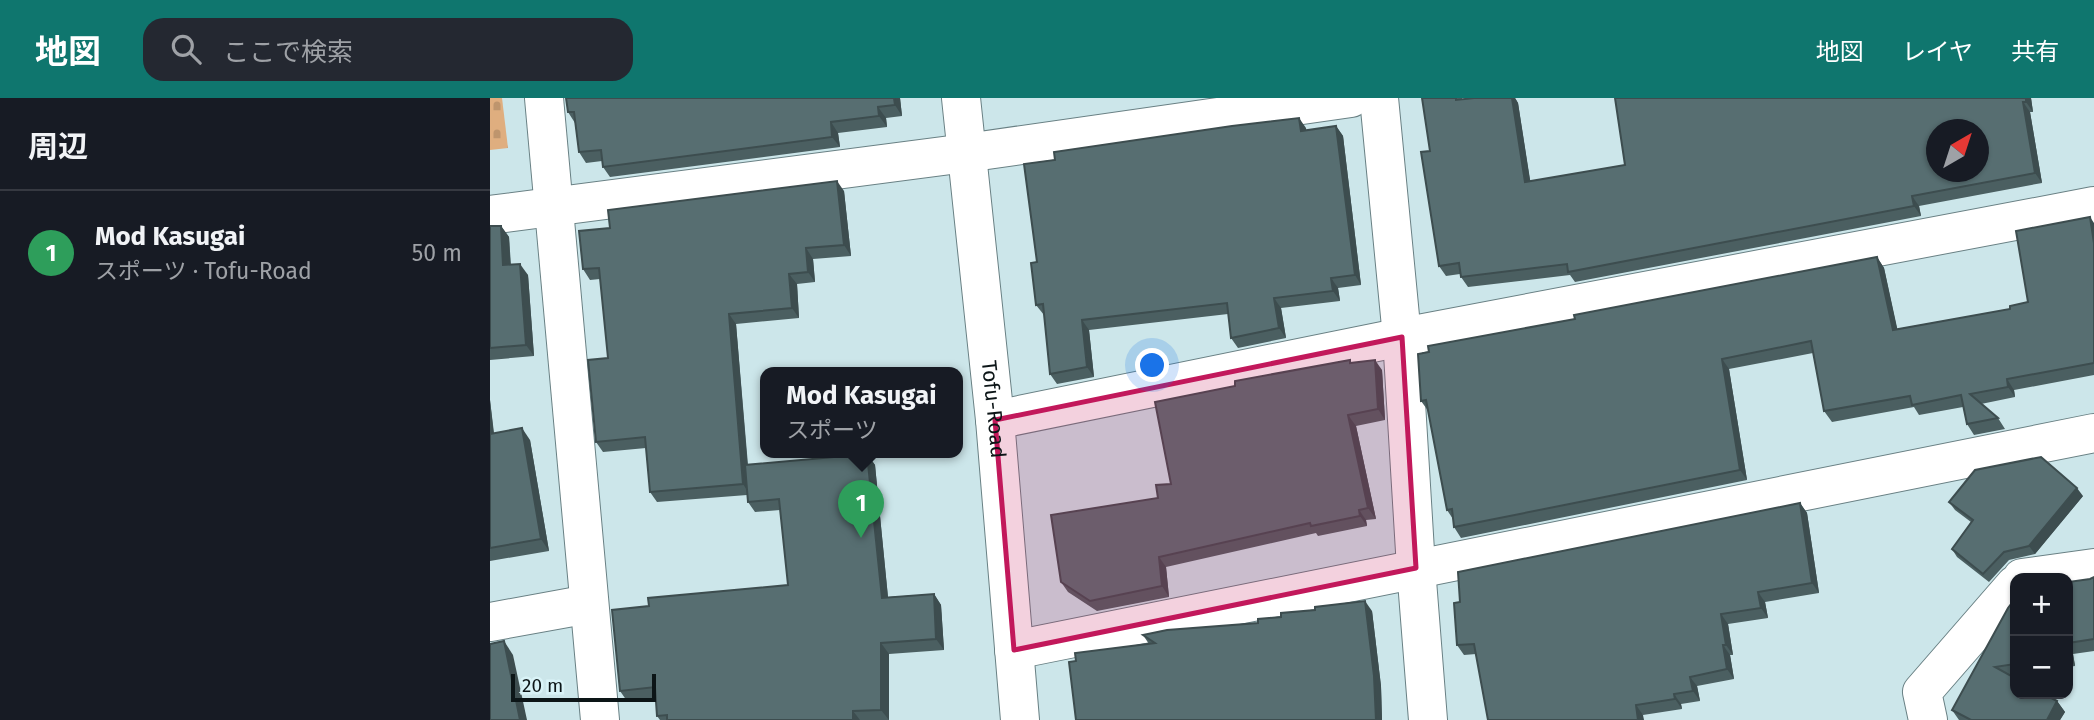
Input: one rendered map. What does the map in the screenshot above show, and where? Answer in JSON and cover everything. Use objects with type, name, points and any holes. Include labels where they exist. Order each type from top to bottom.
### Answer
[{"type":"street","points":[[544,98],[600,720]]},
{"type":"street","name":"Tofu-Road","points":[[961,98],[995,420],[1020,720]]},
{"type":"street","points":[[490,215],[966,153],[1351,98]]},
{"type":"street","points":[[1379,98],[1402,337],[1428,720]]},
{"type":"street","points":[[995,420],[1402,337],[2094,206]]},
{"type":"street","points":[[1014,650],[2094,433]]},
{"type":"street","points":[[2058,573],[2094,568]]},
{"type":"street","points":[[1928,720],[1922,692],[2010,591]]},
{"type":"street","points":[[490,622],[589,604]]},
{"type":"highlighted area","points":[[1402,337],[1416,568],[1014,650],[995,420]]},
{"type":"green space","points":[[490,98],[502,98],[508,148],[490,150]]},
{"type":"building","points":[[566,98],[894,98],[895,105],[878,107],[879,116],[831,122],[832,137],[603,167],[601,150],[579,152],[574,112],[568,112]]},
{"type":"building","points":[[1422,98],[1512,98],[1525,182],[1625,165],[1615,98],[2026,98],[2026,102],[2023,102],[2035,173],[1989,182],[1989,119],[1926,119],[1926,182],[1987,182],[1912,196],[1914,206],[1568,272],[1567,264],[1461,277],[1459,263],[1439,266],[1421,152],[1430,151]]},
{"type":"building","points":[[1299,118],[1301,131],[1336,126],[1355,275],[1331,278],[1333,291],[1274,298],[1279,328],[1231,338],[1227,303],[1082,320],[1087,367],[1050,374],[1043,304],[1036,305],[1031,263],[1037,262],[1024,164],[1055,160],[1054,152]]},
{"type":"building","points":[[837,181],[844,245],[806,248],[808,272],[789,274],[792,308],[729,314],[743,484],[650,492],[645,437],[596,442],[588,360],[608,358],[599,268],[583,269],[579,231],[610,228],[608,210]]},
{"type":"building","points":[[2090,217],[2094,243],[2094,363],[2007,379],[2008,387],[1970,394],[1998,418],[1967,424],[1961,395],[1912,405],[1910,396],[1824,411],[1811,341],[1722,359],[1740,470],[1454,527],[1452,509],[1447,510],[1426,400],[1421,401],[1418,354],[1429,352],[1428,346],[1877,257],[1893,330],[2010,309],[2010,306],[2028,302],[2016,231]]},
{"type":"building","points":[[490,226],[501,226],[503,265],[520,264],[526,345],[490,348]]},
{"type":"building","points":[[1350,360],[1350,363],[1375,360],[1378,409],[1348,415],[1368,508],[1359,510],[1360,516],[1311,526],[1310,523],[1159,557],[1162,586],[1090,601],[1061,582],[1051,515],[1158,498],[1156,485],[1171,484],[1155,402],[1235,386],[1235,381]]},
{"type":"building","points":[[522,428],[541,539],[490,548],[490,434]]},
{"type":"building","points":[[2041,457],[2077,488],[2029,546],[2004,552],[1983,574],[1952,549],[1973,520],[1949,502],[1975,470]]},
{"type":"building","points":[[823,458],[867,458],[882,598],[934,594],[936,639],[881,643],[881,710],[853,711],[853,720],[667,720],[667,715],[657,716],[655,687],[620,691],[612,610],[649,606],[648,598],[788,585],[779,499],[748,502],[745,465]]},
{"type":"building","points":[[1800,503],[1812,583],[1758,592],[1761,608],[1721,614],[1727,669],[1690,677],[1693,691],[1674,694],[1675,699],[1636,705],[1638,720],[1488,720],[1474,644],[1457,645],[1454,603],[1460,602],[1458,572]]},
{"type":"building","points":[[2094,577],[2094,639],[2073,642],[2073,581]]},
{"type":"building","points":[[1365,601],[1376,720],[1076,720],[1069,662],[1076,661],[1075,653],[1155,643],[1143,635],[1167,630],[1258,623],[1258,619],[1281,617],[1281,613]]},
{"type":"building","points":[[2010,605],[2010,665],[1995,667],[2010,675],[2010,699],[2057,701],[2047,720],[1971,720],[1952,710]]},
{"type":"building","points":[[504,641],[520,720],[490,720],[490,644]]},
{"type":"place","name":"Mod Kasugai","points":[[861,538]]}]
